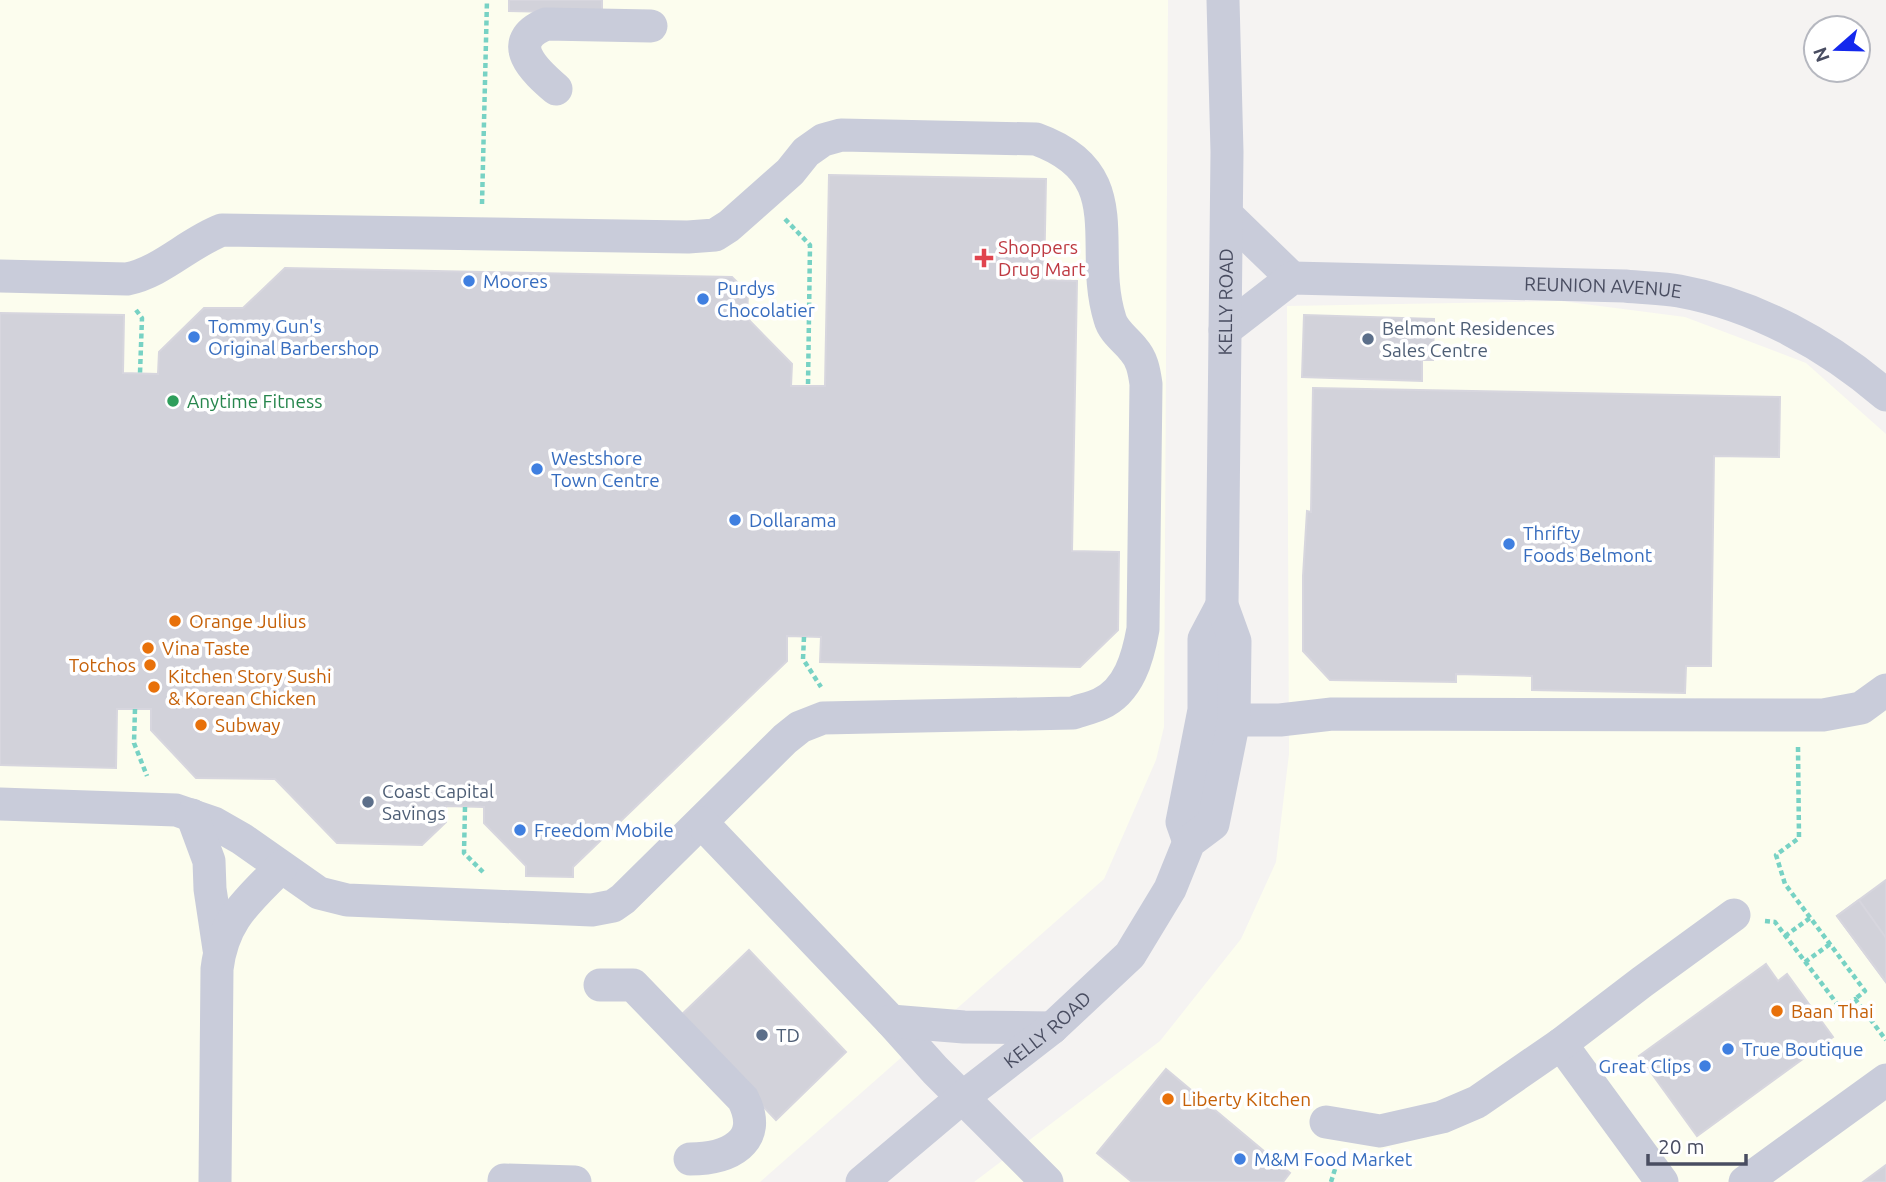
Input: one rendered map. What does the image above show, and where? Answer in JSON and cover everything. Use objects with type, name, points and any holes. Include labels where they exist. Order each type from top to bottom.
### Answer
[{"type":"street","name":"KELLY ROAD","points":[[862,1182],[963,1097],[1052,1028],[1130,955],[1170,889],[1189,842],[1213,824],[1234,720],[1235,641],[1222,605],[1227,215],[1223,0]]},
{"type":"street","points":[[556,89],[532,68],[526,57],[528,35],[535,28],[546,24],[651,26]]},
{"type":"street","points":[[0,276],[116,279],[144,276],[206,236],[222,230],[688,237],[715,235],[763,196],[790,172],[806,152],[823,139],[841,135],[1036,139],[1059,147],[1074,159],[1092,182],[1101,211],[1105,292],[1110,322],[1135,351],[1143,365],[1146,384],[1143,629],[1137,660],[1122,686],[1102,703],[1073,713],[823,718],[800,727],[623,900],[613,906],[592,910],[347,900],[319,893],[233,833],[214,823],[176,810],[0,804]]},
{"type":"street","points":[[1225,330],[1292,278],[1227,215]]},
{"type":"street","name":"REUNION AVENUE","points":[[1292,278],[1625,286],[1680,291],[1729,305],[1787,327],[1835,356],[1886,396]]},
{"type":"street","name":"KELLY ROAD","points":[[1189,842],[1182,822],[1204,710],[1204,639],[1222,605]]},
{"type":"street","points":[[1234,720],[1280,720],[1332,714],[1823,715],[1861,708],[1886,690]]},
{"type":"street","points":[[192,815],[209,861],[210,889],[219,949],[215,1182]]},
{"type":"street","points":[[702,823],[1047,1182]]},
{"type":"street","points":[[219,949],[231,921],[281,867]]},
{"type":"street","points":[[1326,1122],[1380,1131],[1442,1117],[1477,1102],[1561,1044],[1734,915]]},
{"type":"street","points":[[600,985],[633,985],[743,1099],[750,1121],[744,1141],[732,1150],[714,1157],[690,1159]]},
{"type":"street","points":[[891,1021],[964,1027],[1052,1028]]},
{"type":"street","points":[[1561,1044],[1662,1182]]},
{"type":"street","points":[[1745,1182],[1886,1080]]},
{"type":"street","points":[[504,1180],[575,1182]]},
{"type":"path","points":[[481,233],[487,0]]},
{"type":"path","points":[[763,196],[810,245],[808,386]]},
{"type":"path","points":[[116,279],[142,318],[140,373]]},
{"type":"path","points":[[804,637],[803,659],[840,718]]},
{"type":"path","points":[[135,709],[134,743],[159,809]]},
{"type":"path","points":[[1734,915],[1775,922],[1841,1009],[1865,991],[1785,884],[1776,855],[1799,838],[1797,715]]},
{"type":"path","points":[[465,807],[464,853],[518,908]]},
{"type":"path","points":[[1785,936],[1810,917]]},
{"type":"path","points":[[1805,962],[1830,944]]},
{"type":"path","points":[[1855,999],[1886,1040]]},
{"type":"shaded area","points":[[0,0],[1168,0],[1164,727],[1156,760],[1104,879],[760,1182],[0,1182]]},
{"type":"shaded area","points":[[1561,301],[1685,317],[1806,363],[1886,434],[1886,1182],[974,1182],[1160,1041],[1241,939],[1276,862],[1289,754],[1287,306]]},
{"type":"building","points":[[509,0],[602,0],[602,13],[509,11]]},
{"type":"building","name":"Westshore Town Centre","points":[[829,175],[1046,179],[1044,280],[1077,281],[1072,551],[1119,552],[1118,630],[1080,667],[820,662],[821,637],[787,636],[787,661],[573,867],[573,877],[526,876],[526,866],[484,823],[484,807],[446,806],[446,822],[422,845],[337,843],[275,779],[196,778],[151,730],[151,709],[117,709],[116,768],[0,765],[0,313],[124,315],[123,373],[158,374],[159,352],[204,308],[243,308],[285,268],[732,277],[748,293],[747,318],[792,364],[791,386],[825,386]]},
{"type":"building","name":"Belmont Residences Sales Centre","points":[[1304,315],[1434,319],[1433,360],[1422,360],[1422,381],[1302,377]]},
{"type":"building","name":"Thrifty Foods Belmont","points":[[1313,388],[1780,397],[1779,457],[1714,456],[1711,666],[1686,666],[1685,693],[1532,690],[1532,676],[1456,674],[1456,682],[1330,680],[1303,651],[1303,576],[1307,511],[1311,512]]},
{"type":"building","points":[[1886,880],[1886,982],[1837,916]]},
{"type":"building","points":[[1859,900],[1886,938],[1886,982],[1837,916]]},
{"type":"building","name":"TD","points":[[749,950],[846,1052],[776,1120],[678,1018]]},
{"type":"building","points":[[1766,964],[1778,981],[1787,974],[1833,1037],[1697,1136],[1639,1056]]},
{"type":"building","points":[[1166,1069],[1290,1173],[1283,1182],[1132,1182],[1097,1153]]},
{"type":"building","points":[[1886,1165],[1886,1182],[1863,1182]]},
{"type":"place","name":"Shoppers Drug Mart","points":[[984,258]]},
{"type":"place","name":"Moores","points":[[469,281]]},
{"type":"place","name":"Purdys Chocolatier","points":[[703,299]]},
{"type":"place","name":"Tommy Gun's Original Barbershop","points":[[194,337]]},
{"type":"place","name":"Belmont Residences Sales Centre","points":[[1368,339]]},
{"type":"place","name":"Anytime Fitness","points":[[173,401]]},
{"type":"place","name":"Westshore Town Centre","points":[[537,469]]},
{"type":"place","name":"Dollarama","points":[[735,520]]},
{"type":"place","name":"Thrifty Foods Belmont","points":[[1509,544]]},
{"type":"place","name":"Orange Julius","points":[[175,621]]},
{"type":"place","name":"Vina Taste","points":[[148,648]]},
{"type":"place","name":"Totchos","points":[[150,665]]},
{"type":"place","name":"Kitchen Story Sushi & Korean Chicken","points":[[154,687]]},
{"type":"place","name":"Subway","points":[[201,725]]},
{"type":"place","name":"Coast Capital Savings","points":[[368,802]]},
{"type":"place","name":"Freedom Mobile","points":[[520,830]]},
{"type":"place","name":"Baan Thai","points":[[1777,1011]]},
{"type":"place","name":"TD","points":[[762,1035]]},
{"type":"place","name":"True Boutique","points":[[1728,1049]]},
{"type":"place","name":"Great Clips","points":[[1705,1066]]},
{"type":"place","name":"Liberty Kitchen","points":[[1168,1099]]},
{"type":"place","name":"M&M Food Market","points":[[1240,1159]]}]
